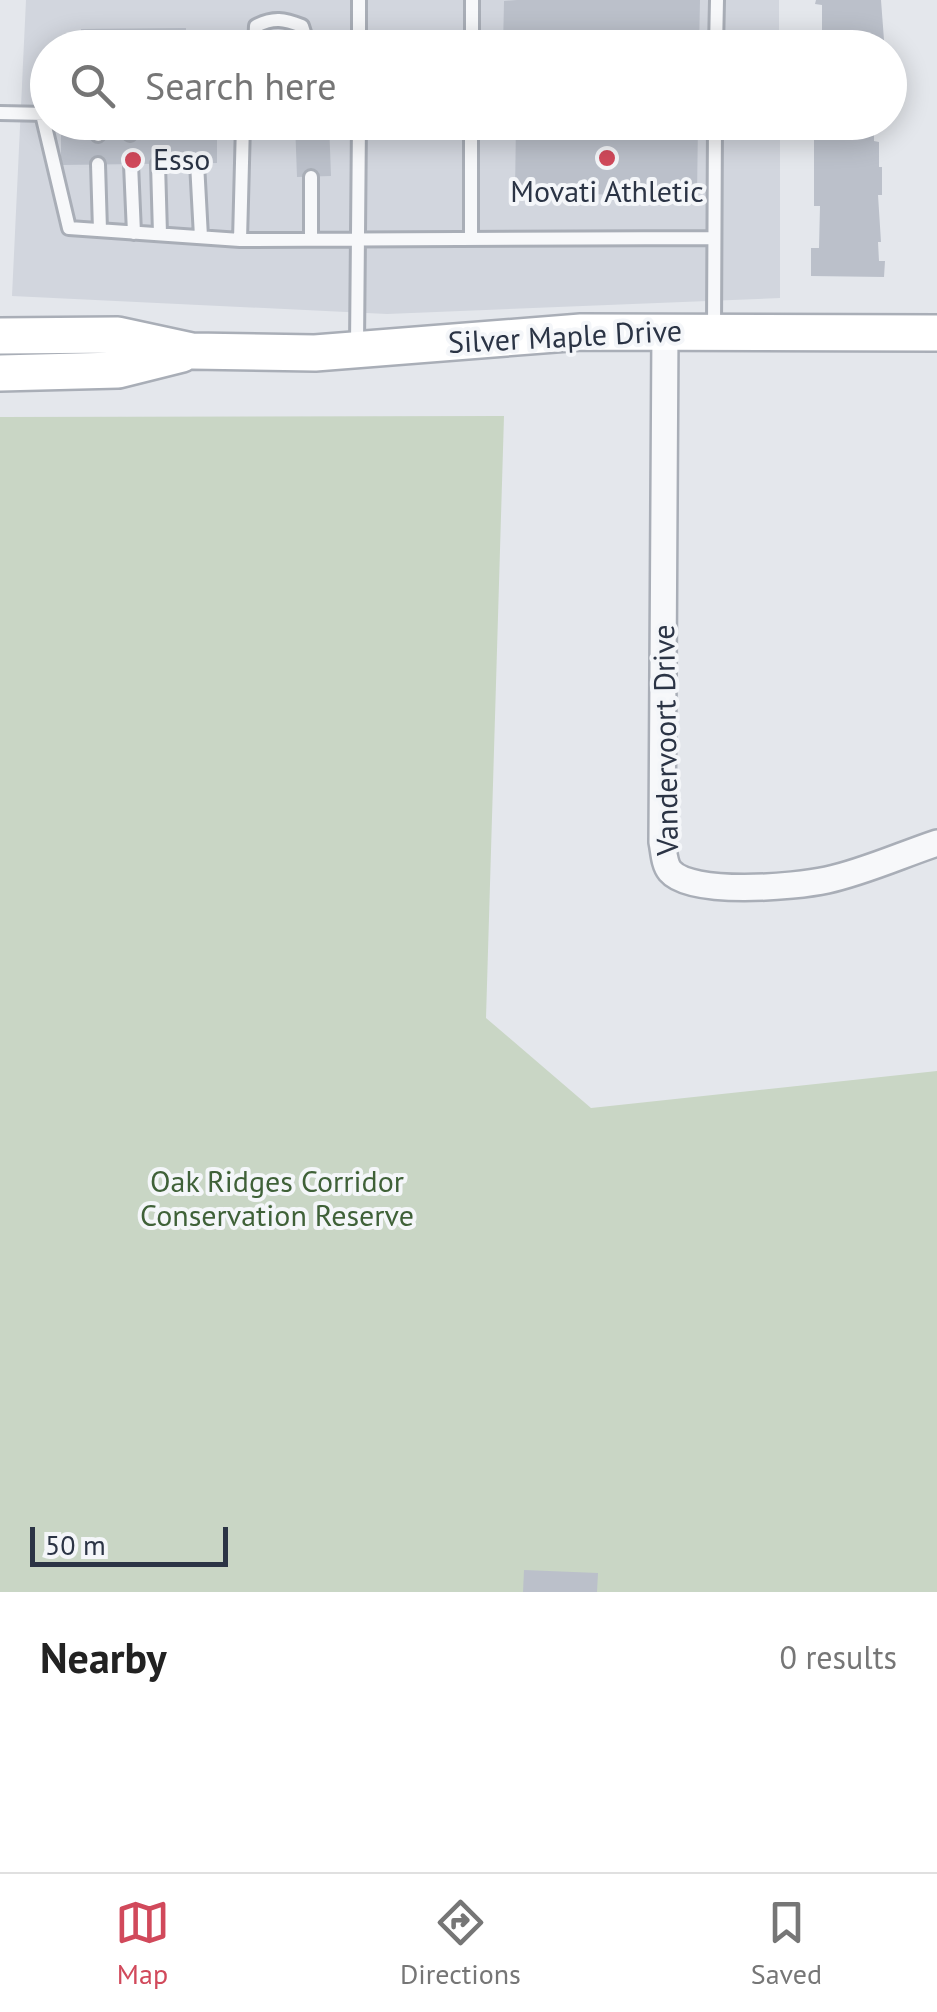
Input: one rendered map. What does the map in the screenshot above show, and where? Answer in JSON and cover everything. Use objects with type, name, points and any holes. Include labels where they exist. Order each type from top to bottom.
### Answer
[{"type":"street","name":"Vandervoort Drive","points":[[665,331],[662,842],[667,868],[680,880],[698,885],[791,884],[830,880],[937,843]]},
{"type":"street","name":"Silver Maple Drive","points":[[0,336],[118,336],[192,351],[315,353],[581,332],[937,333]]},
{"type":"street","name":"Silver Maple Drive","points":[[0,372],[118,370],[192,351]]},
{"type":"lane","points":[[359,0],[359,30]]},
{"type":"lane","points":[[472,0],[472,30]]},
{"type":"lane","points":[[716,30],[717,0]]},
{"type":"lane","points":[[256,30],[256,26],[272,18],[285,19],[303,30]]},
{"type":"lane","points":[[0,114],[30,114]]},
{"type":"lane","points":[[50,140],[69,228],[240,240],[713,238]]},
{"type":"lane","points":[[240,240],[243,140]]},
{"type":"lane","points":[[356,350],[359,140]]},
{"type":"lane","points":[[471,140],[471,237]]},
{"type":"lane","points":[[714,331],[715,140]]},
{"type":"lane","points":[[197,163],[202,237]]},
{"type":"lane","points":[[98,164],[100,230]]},
{"type":"lane","points":[[131,164],[134,233]]},
{"type":"lane","points":[[158,164],[160,234]]},
{"type":"lane","points":[[311,177],[311,238]]},
{"type":"shaded area","points":[[26,0],[779,0],[779,30],[30,30],[30,140],[780,140],[780,298],[387,314],[12,296]]},
{"type":"green space","name":"Oak Ridges Corridor Conservation Reserve","points":[[504,416],[486,1018],[591,1108],[937,1071],[937,1592],[0,1592],[0,417]]},
{"type":"building","points":[[700,0],[699,30],[503,30],[504,1]]},
{"type":"building","points":[[816,0],[881,0],[883,30],[822,30],[822,5],[815,4]]},
{"type":"building","points":[[186,28],[186,30],[81,30]]},
{"type":"building","points":[[61,140],[217,140],[217,163],[61,165]]},
{"type":"building","points":[[296,140],[330,140],[331,176],[297,177]]},
{"type":"building","name":"Movati Athletic","points":[[516,140],[698,140],[697,196],[515,193]]},
{"type":"building","points":[[814,140],[879,142],[882,195],[878,195],[878,242],[879,261],[885,261],[884,277],[811,276],[811,248],[819,248],[820,206],[814,206]]},
{"type":"building","points":[[524,1570],[598,1573],[597,1592],[523,1592]]},
{"type":"place","name":"Movati Athletic","points":[[607,158]]},
{"type":"place","name":"Esso","points":[[133,160]]}]
